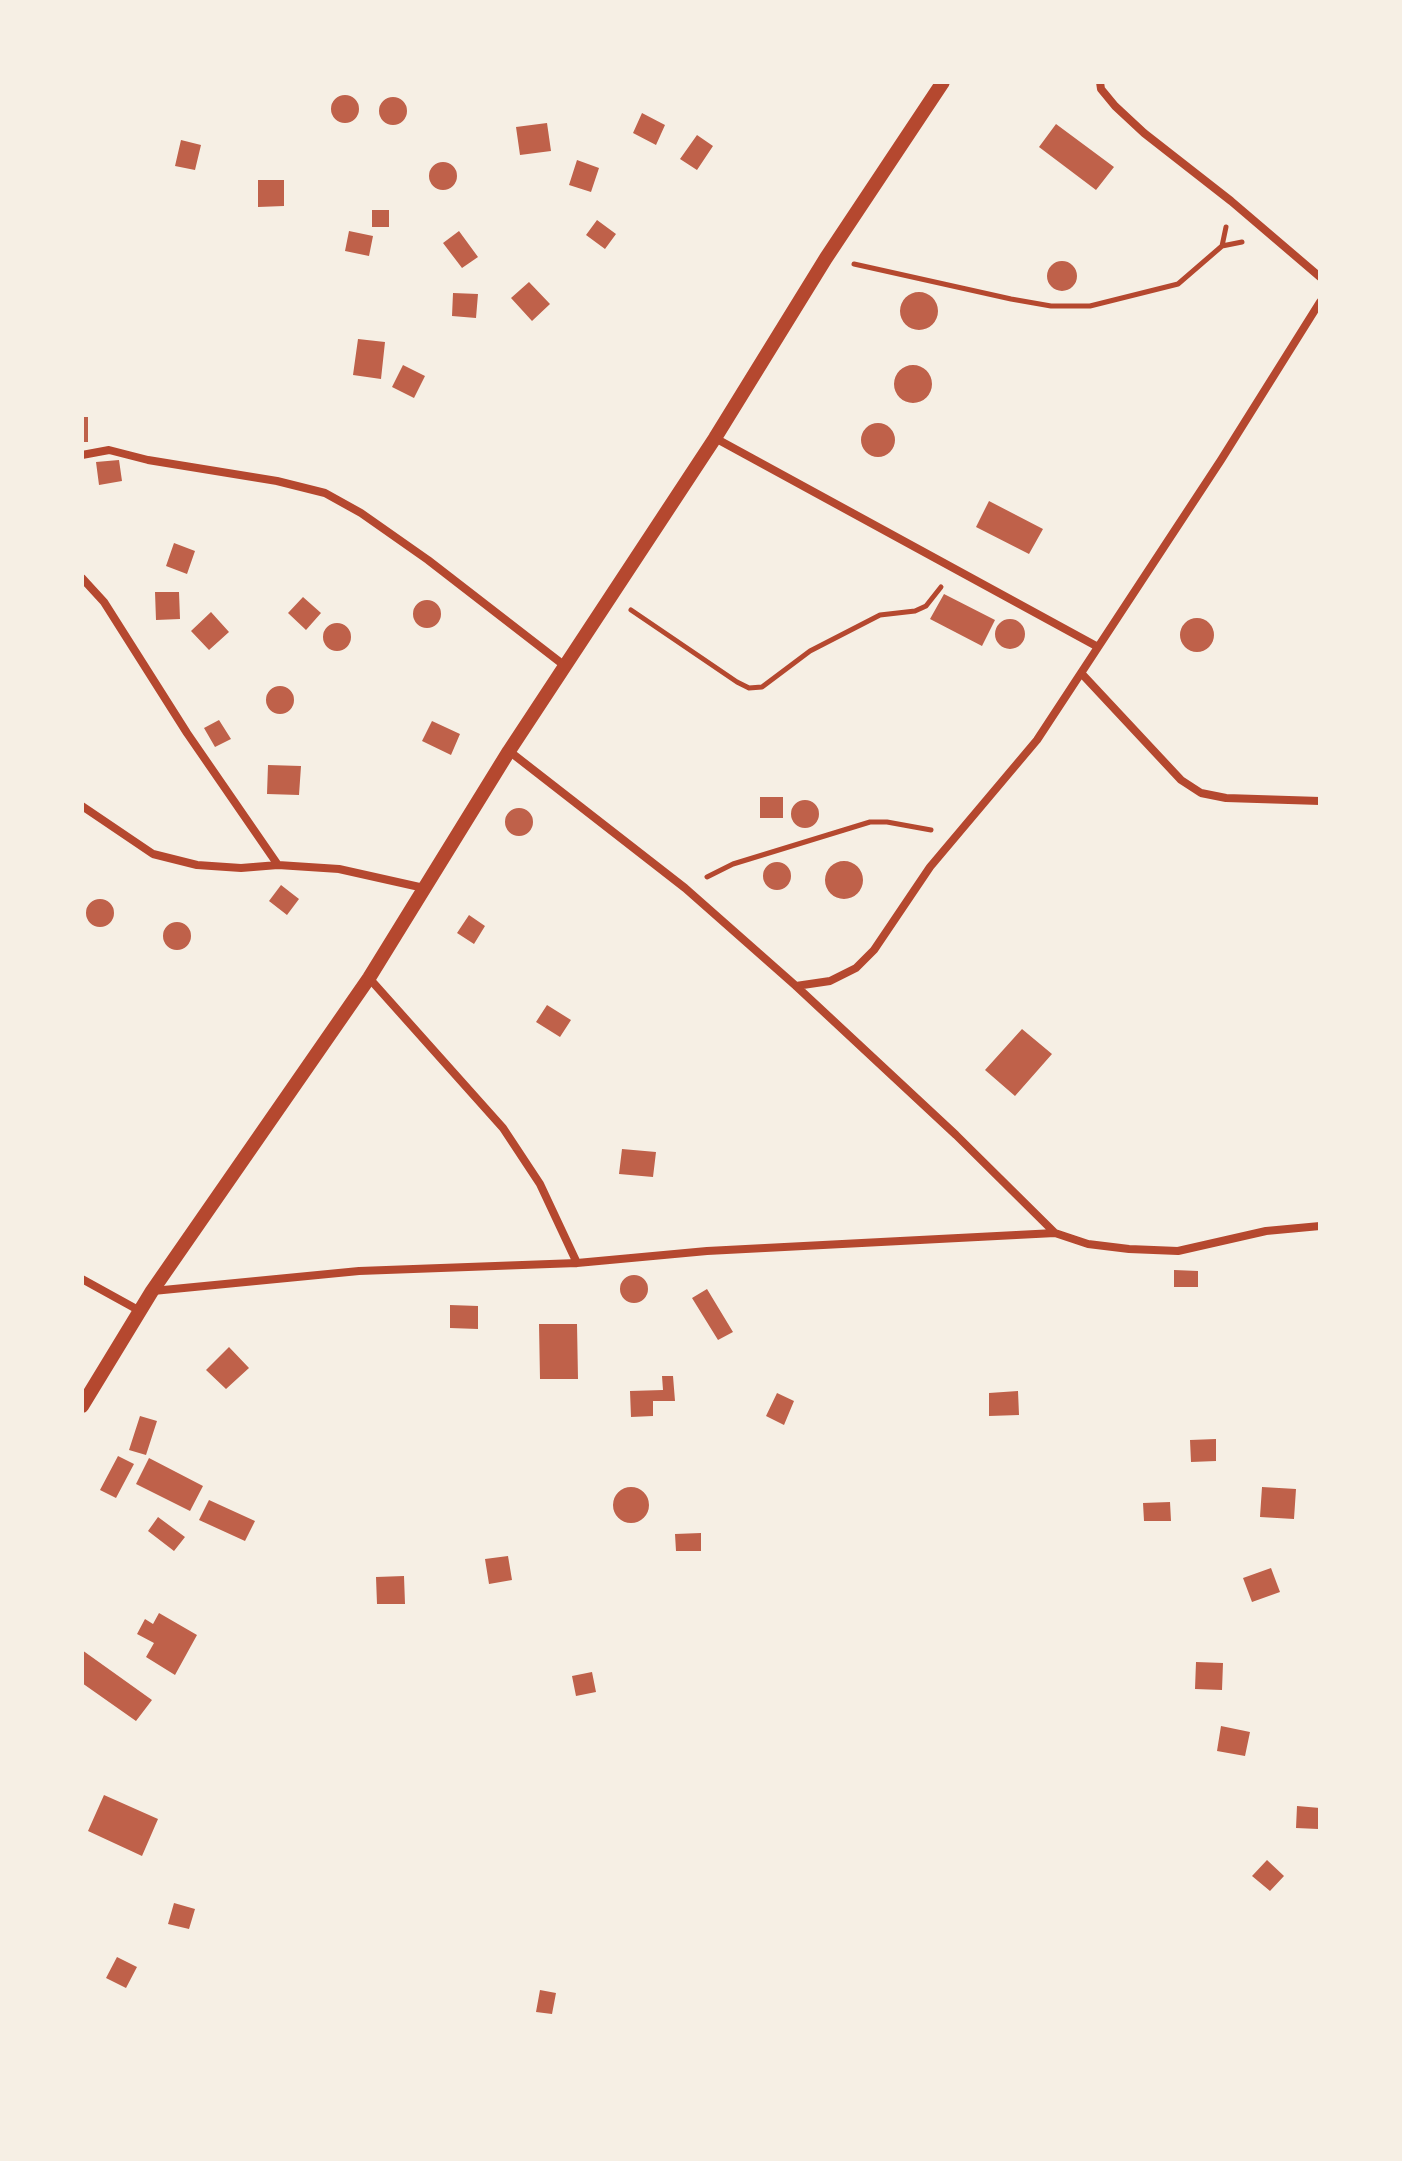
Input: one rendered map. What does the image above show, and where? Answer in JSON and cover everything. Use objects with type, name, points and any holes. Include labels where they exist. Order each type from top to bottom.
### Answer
[{"type":"street","points":[[82,1406],[152,1291],[369,978],[509,751],[715,438],[826,258],[943,82]]},
{"type":"street","points":[[1100,82],[1101,89],[1115,106],[1144,133],[1320,277]]},
{"type":"street","points":[[796,986],[830,981],[856,968],[874,950],[930,867],[1037,740],[1221,460],[1320,302]]},
{"type":"street","points":[[715,438],[1098,647]]},
{"type":"street","points":[[82,455],[109,450],[325,493],[361,513],[428,560],[565,666]]},
{"type":"street","points":[[82,578],[104,602],[187,733],[278,865]]},
{"type":"street","points":[[1082,674],[1181,780],[1201,793],[1226,798],[1320,801]]},
{"type":"street","points":[[509,751],[685,888],[956,1135],[1055,1233]]},
{"type":"street","points":[[82,806],[153,854],[197,865],[339,869],[424,888]]},
{"type":"street","points":[[369,978],[503,1128],[540,1184],[577,1263]]},
{"type":"street","points":[[152,1291],[359,1271],[577,1263],[707,1251],[1055,1233],[1101,1246],[1178,1251],[1266,1231],[1320,1226]]},
{"type":"street","points":[[82,1279],[140,1311]]},
{"type":"path","points":[[826,258],[1011,299],[1051,306],[1090,306],[1178,284],[1222,246],[1236,242],[1277,240]]},
{"type":"path","points":[[611,596],[749,688],[762,687],[810,651],[880,615],[915,611],[926,606],[954,570]]},
{"type":"path","points":[[685,888],[733,864],[870,822],[908,825],[955,836]]},
{"type":"building","points":[[345,95],[355,99],[359,109],[355,119],[345,123],[335,119],[331,109],[335,99]]},
{"type":"building","points":[[393,97],[403,101],[407,111],[403,121],[393,125],[383,121],[379,111],[383,101]]},
{"type":"building","points":[[642,113],[665,125],[656,145],[633,133]]},
{"type":"building","points":[[547,123],[551,151],[520,155],[516,127]]},
{"type":"building","points":[[1056,124],[1114,167],[1096,190],[1039,147]]},
{"type":"building","points":[[697,135],[713,146],[697,170],[680,159]]},
{"type":"building","points":[[181,140],[201,145],[195,170],[175,166]]},
{"type":"building","points":[[577,160],[599,168],[591,192],[569,185]]},
{"type":"building","points":[[443,162],[453,166],[457,176],[453,186],[443,190],[433,186],[429,176],[433,166]]},
{"type":"building","points":[[258,180],[284,180],[284,206],[258,207]]},
{"type":"building","points":[[372,210],[389,210],[389,227],[372,227]]},
{"type":"building","points":[[597,220],[616,234],[605,249],[586,235]]},
{"type":"building","points":[[349,231],[373,236],[369,256],[345,251]]},
{"type":"building","points":[[459,231],[478,257],[462,268],[443,243]]},
{"type":"building","points":[[1062,261],[1068,262],[1076,270],[1076,282],[1068,290],[1062,291],[1056,290],[1048,282],[1047,276],[1048,270],[1056,262]]},
{"type":"building","points":[[529,282],[550,304],[532,321],[511,298]]},
{"type":"building","points":[[919,292],[933,297],[938,311],[933,325],[919,330],[905,325],[900,311],[905,297]]},
{"type":"building","points":[[453,293],[478,294],[476,318],[452,316]]},
{"type":"building","points":[[358,339],[385,342],[381,379],[353,375]]},
{"type":"building","points":[[403,365],[425,376],[414,398],[392,387]]},
{"type":"building","points":[[913,365],[926,371],[932,384],[926,397],[913,403],[900,397],[894,384],[900,371]]},
{"type":"building","points":[[82,417],[88,417],[88,442],[82,442]]},
{"type":"building","points":[[878,423],[890,428],[895,440],[890,452],[878,457],[866,452],[861,440],[866,428]]},
{"type":"building","points":[[119,460],[122,481],[99,485],[96,462]]},
{"type":"building","points":[[989,501],[1043,529],[1029,554],[976,527]]},
{"type":"building","points":[[174,543],[195,551],[187,574],[166,566]]},
{"type":"building","points":[[155,592],[179,592],[180,619],[156,620]]},
{"type":"building","points":[[944,594],[995,620],[982,646],[930,619]]},
{"type":"building","points":[[303,597],[321,613],[306,630],[288,613]]},
{"type":"building","points":[[427,600],[437,604],[441,614],[437,624],[427,628],[417,624],[413,614],[417,604]]},
{"type":"building","points":[[211,612],[229,632],[209,650],[191,631]]},
{"type":"building","points":[[1197,618],[1209,623],[1214,635],[1209,647],[1197,652],[1185,647],[1180,635],[1185,623]]},
{"type":"building","points":[[1010,619],[1020,624],[1025,634],[1020,644],[1010,649],[1000,644],[995,634],[1000,624]]},
{"type":"building","points":[[337,623],[347,627],[351,637],[347,647],[337,651],[327,647],[323,637],[327,627]]},
{"type":"building","points":[[280,686],[290,690],[294,700],[290,710],[280,714],[270,710],[266,700],[270,690]]},
{"type":"building","points":[[219,720],[231,739],[215,747],[204,728]]},
{"type":"building","points":[[432,721],[460,734],[451,755],[422,741]]},
{"type":"building","points":[[268,765],[301,766],[299,795],[267,794]]},
{"type":"building","points":[[760,797],[783,797],[783,818],[760,818]]},
{"type":"building","points":[[805,800],[815,804],[819,814],[815,824],[805,828],[795,824],[791,814],[795,804]]},
{"type":"building","points":[[519,808],[529,812],[533,822],[529,832],[519,836],[509,832],[505,822],[509,812]]},
{"type":"building","points":[[844,861],[857,867],[863,880],[857,893],[844,899],[831,893],[825,880],[831,867]]},
{"type":"building","points":[[777,862],[787,866],[791,876],[787,886],[777,890],[767,886],[763,876],[767,866]]},
{"type":"building","points":[[281,885],[299,899],[287,915],[269,901]]},
{"type":"building","points":[[100,899],[110,903],[114,913],[110,923],[100,927],[90,923],[86,913],[90,903]]},
{"type":"building","points":[[469,915],[485,926],[474,944],[457,933]]},
{"type":"building","points":[[177,922],[187,926],[191,936],[187,946],[177,950],[167,946],[163,936],[167,926]]},
{"type":"building","points":[[547,1005],[571,1020],[560,1037],[536,1022]]},
{"type":"building","points":[[1022,1029],[1052,1054],[1015,1096],[985,1070]]},
{"type":"building","points":[[622,1149],[656,1152],[653,1177],[619,1174]]},
{"type":"building","points":[[1174,1270],[1198,1271],[1198,1287],[1174,1287]]},
{"type":"building","points":[[634,1275],[644,1279],[648,1289],[644,1299],[634,1303],[624,1299],[620,1289],[624,1279]]},
{"type":"building","points":[[707,1289],[733,1332],[718,1340],[692,1298]]},
{"type":"building","points":[[450,1305],[478,1306],[478,1329],[450,1328]]},
{"type":"building","points":[[539,1324],[577,1324],[578,1379],[540,1379]]},
{"type":"building","points":[[229,1347],[249,1368],[226,1389],[206,1370]]},
{"type":"building","points":[[662,1376],[673,1376],[675,1401],[653,1401],[653,1416],[631,1417],[630,1391],[663,1390]]},
{"type":"building","points":[[1018,1391],[1019,1415],[989,1416],[989,1393]]},
{"type":"building","points":[[777,1393],[794,1401],[784,1425],[766,1416]]},
{"type":"building","points":[[140,1416],[157,1421],[146,1455],[129,1450]]},
{"type":"building","points":[[1216,1439],[1216,1461],[1191,1462],[1190,1440]]},
{"type":"building","points":[[118,1456],[134,1464],[116,1498],[100,1490]]},
{"type":"building","points":[[149,1458],[203,1486],[190,1511],[136,1484]]},
{"type":"building","points":[[631,1487],[644,1492],[649,1505],[644,1518],[631,1523],[618,1518],[613,1505],[618,1492]]},
{"type":"building","points":[[1262,1487],[1296,1489],[1294,1519],[1260,1517]]},
{"type":"building","points":[[209,1500],[255,1521],[245,1541],[199,1520]]},
{"type":"building","points":[[1170,1502],[1171,1521],[1144,1521],[1143,1503]]},
{"type":"building","points":[[158,1517],[185,1537],[174,1551],[148,1531]]},
{"type":"building","points":[[701,1533],[701,1551],[676,1551],[675,1534]]},
{"type":"building","points":[[508,1556],[512,1580],[489,1584],[485,1559]]},
{"type":"building","points":[[1271,1568],[1280,1592],[1252,1602],[1243,1578]]},
{"type":"building","points":[[404,1576],[405,1604],[377,1604],[376,1577]]},
{"type":"building","points":[[159,1613],[197,1635],[175,1675],[146,1657],[154,1643],[137,1634],[145,1619],[153,1624]]},
{"type":"building","points":[[82,1650],[152,1700],[136,1721],[82,1683]]},
{"type":"building","points":[[1196,1662],[1223,1663],[1222,1690],[1195,1689]]},
{"type":"building","points":[[592,1672],[596,1692],[576,1696],[572,1676]]},
{"type":"building","points":[[1221,1726],[1250,1732],[1245,1756],[1217,1751]]},
{"type":"building","points":[[104,1795],[158,1819],[142,1856],[88,1831]]},
{"type":"building","points":[[1297,1806],[1320,1808],[1318,1829],[1296,1828]]},
{"type":"building","points":[[1267,1860],[1284,1876],[1270,1891],[1252,1876]]},
{"type":"building","points":[[174,1903],[195,1909],[189,1929],[168,1924]]},
{"type":"building","points":[[117,1957],[137,1967],[126,1988],[106,1978]]},
{"type":"building","points":[[540,1990],[556,1993],[552,2014],[536,2012]]}]
